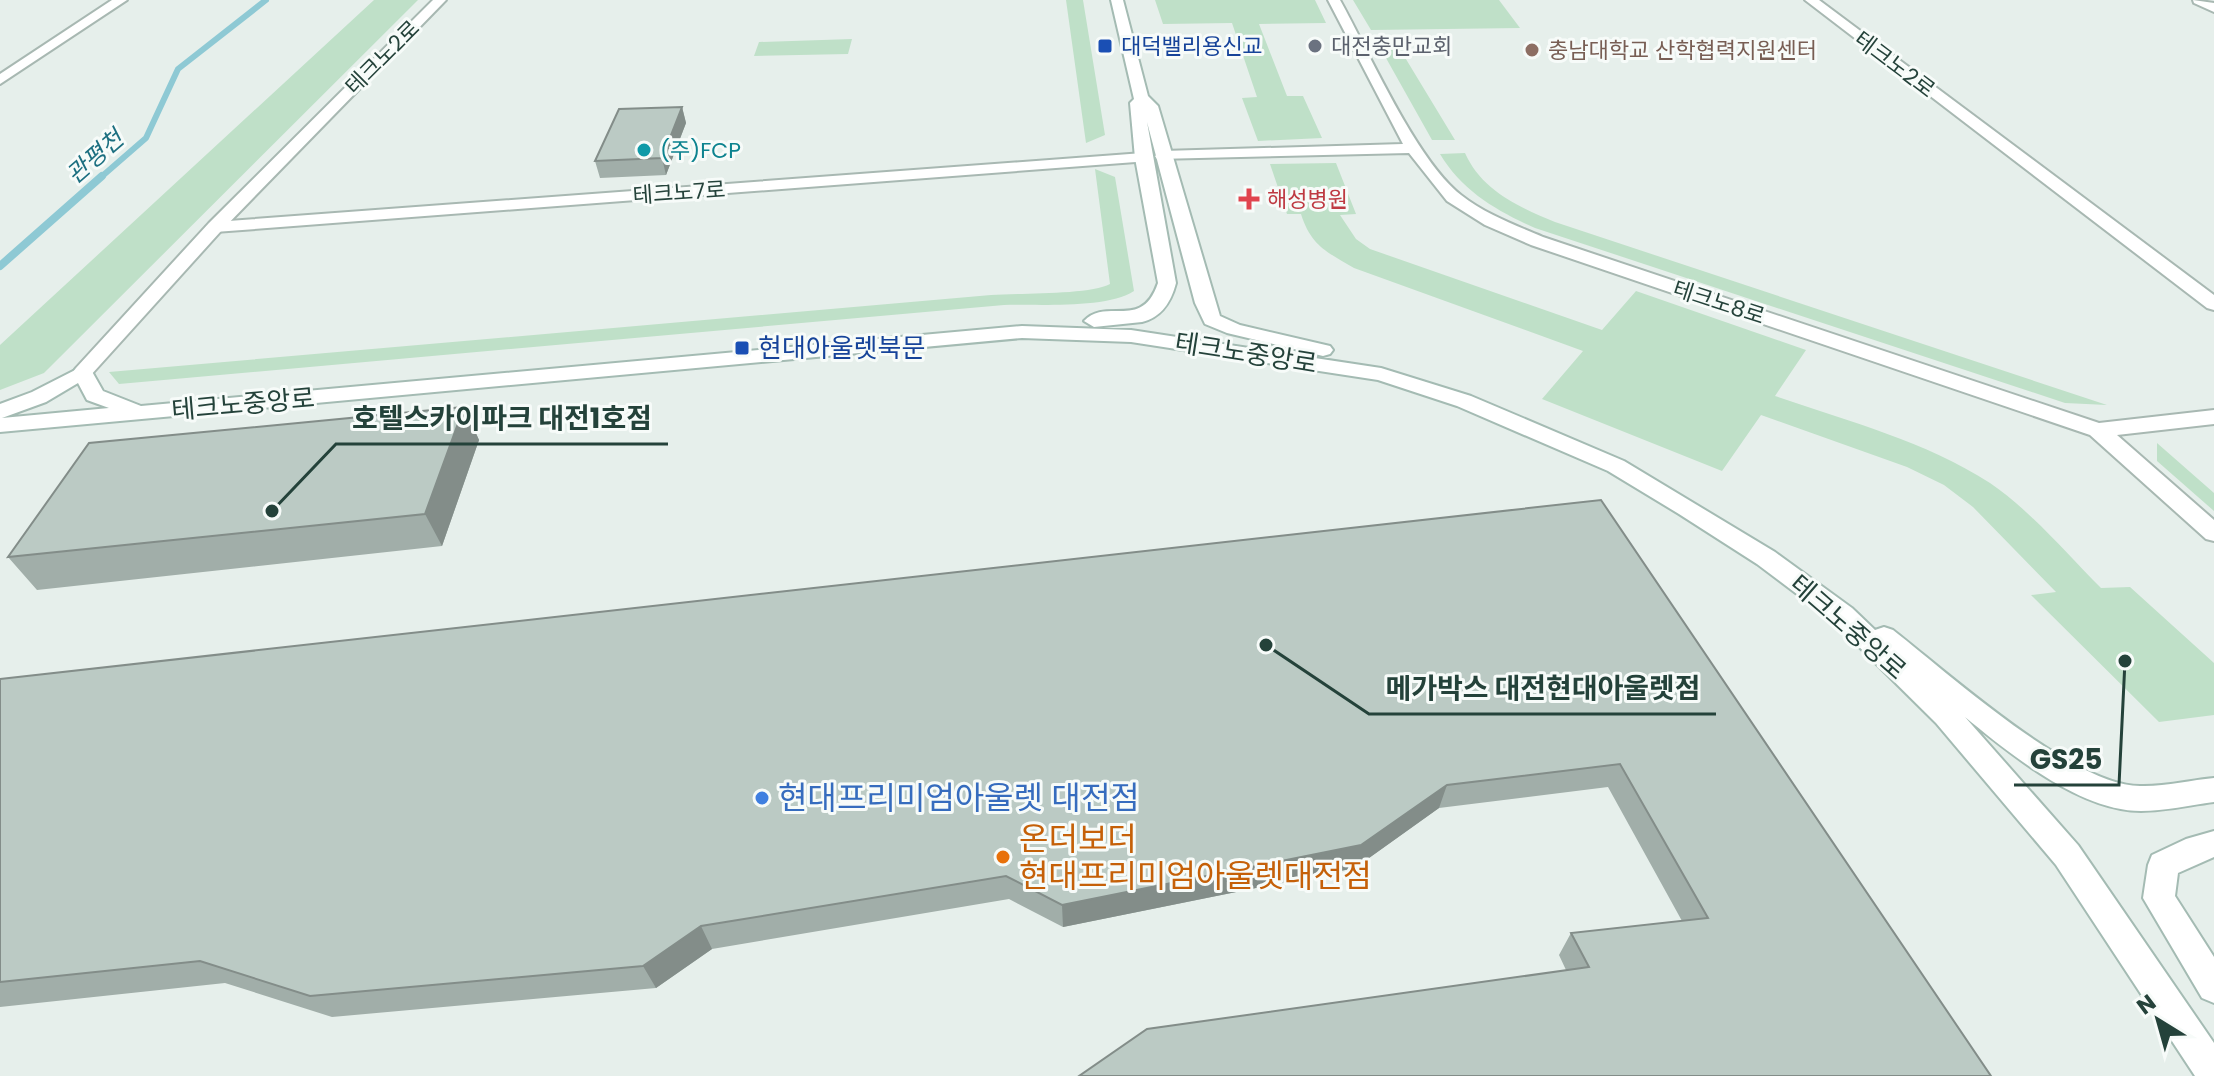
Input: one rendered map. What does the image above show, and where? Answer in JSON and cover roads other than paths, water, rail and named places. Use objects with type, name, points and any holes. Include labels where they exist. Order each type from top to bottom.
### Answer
[{"type":"street","points":[[0,80],[121,0]]},
{"type":"street","name":"테크노2로","points":[[215,227],[440,0]]},
{"type":"street","points":[[1022,332],[1069,322],[1112,321],[1142,316],[1161,302],[1167,283],[1150,106],[1141,98],[1117,0]]},
{"type":"street","name":"테크노8로","points":[[1334,0],[1413,148],[1453,197],[1491,221],[1537,241],[2098,430],[2214,417]]},
{"type":"street","name":"테크노2로","points":[[1811,0],[2214,304]]},
{"type":"street","points":[[2199,0],[2214,8]]},
{"type":"street","name":"테크노7로","points":[[215,227],[1153,157],[1413,148]]},
{"type":"street","points":[[1153,157],[1212,320],[1234,329],[1327,350],[1381,374]]},
{"type":"street","points":[[0,412],[39,397],[83,372],[215,227]]},
{"type":"street","name":"테크노중앙로","points":[[0,425],[1022,332],[1131,336],[1381,374],[1464,401],[1616,466],[1766,558],[1843,615],[1946,715],[2025,803],[2067,855],[2214,1073]]},
{"type":"street","points":[[83,372],[94,395],[140,413]]},
{"type":"street","points":[[2098,430],[2214,533]]},
{"type":"street","points":[[1843,615],[1891,641],[2010,738],[2090,788],[2139,799],[2214,790]]},
{"type":"street","points":[[2214,844],[2197,848],[2163,865],[2159,898],[2214,987]]},
{"type":"waterway","name":"관평천","points":[[100,178],[146,138],[178,69],[266,0]]},
{"type":"waterway","name":"관평천","points":[[0,266],[102,176]]},
{"type":"place","name":"대덕밸리용신교","points":[[1105,46]]},
{"type":"place","name":"대전충만교회","points":[[1315,46]]},
{"type":"place","name":"충남대학교 산학협력지원센터","points":[[1532,50]]},
{"type":"place","name":"(주)FCP","points":[[644,150]]},
{"type":"place","name":"해성병원","points":[[1249,199]]},
{"type":"place","name":"현대아울렛북문","points":[[742,348]]},
{"type":"place","name":"호텔스카이파크 대전1호점","points":[[272,511]]},
{"type":"place","name":"메가박스 대전현대아울렛점","points":[[1266,645]]},
{"type":"place","name":"GS25","points":[[2125,661]]},
{"type":"place","name":"현대프리미엄아울렛 대전점","points":[[762,798]]},
{"type":"place","name":"온더보더 현대프리미엄아울렛대전점","points":[[1003,857]]}]
